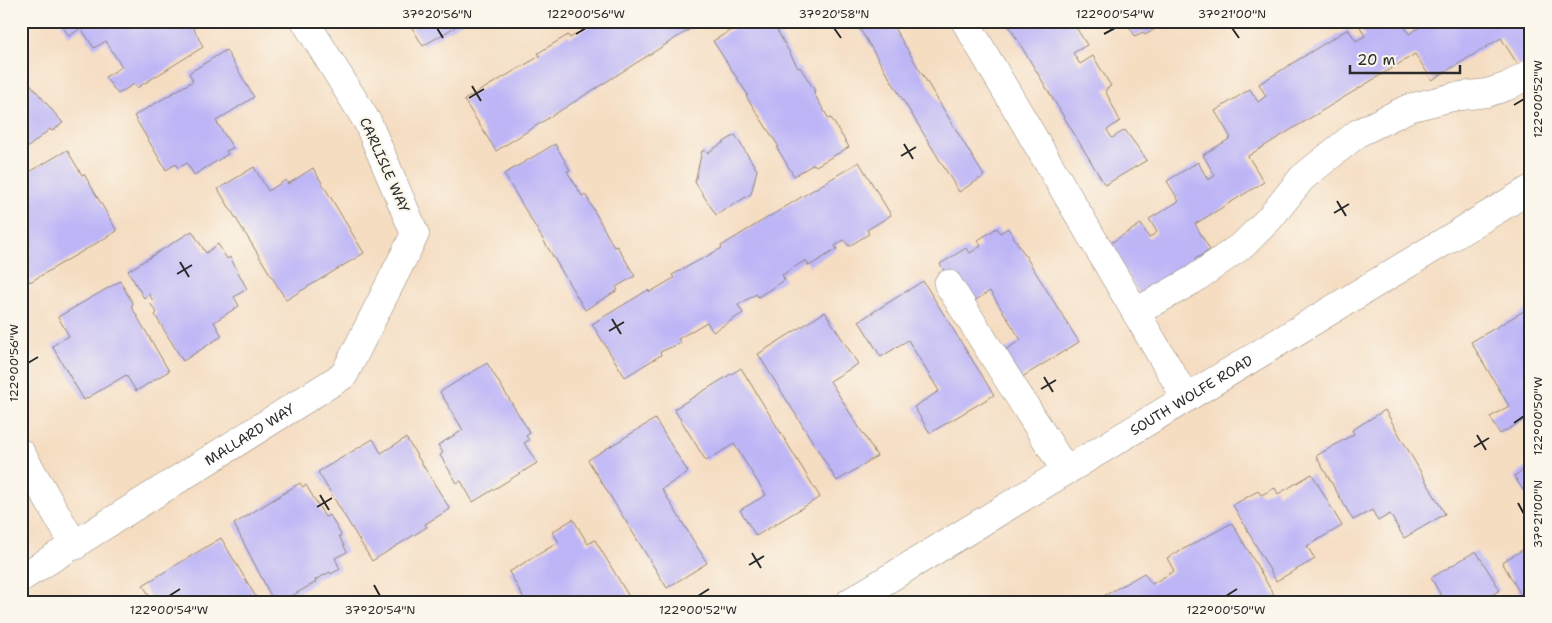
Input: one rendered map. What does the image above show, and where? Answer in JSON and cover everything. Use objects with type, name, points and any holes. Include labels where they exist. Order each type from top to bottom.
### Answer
[{"type":"street","name":"CARLISLE WAY","points":[[306,21],[368,123],[415,234]]},
{"type":"street","points":[[965,21],[1186,398]]},
{"type":"street","points":[[1136,312],[1193,280],[1244,244],[1270,218],[1302,178],[1358,133],[1409,108],[1508,86],[1531,72]]},
{"type":"street","name":"SOUTH WOLFE ROAD","points":[[850,602],[1531,189]]},
{"type":"street","name":"MALLARD WAY","points":[[21,578],[75,546],[344,375],[415,234]]},
{"type":"street","points":[[948,284],[1066,471]]},
{"type":"street","points":[[21,454],[75,546]]},
{"type":"building","points":[[65,21],[190,21],[203,47],[137,88],[134,84],[118,94],[105,77],[122,67],[106,41],[94,48],[81,28],[69,36],[61,24]]},
{"type":"building","points":[[408,21],[465,21],[423,46]]},
{"type":"building","points":[[593,21],[703,21],[496,151],[464,100],[540,56],[538,53],[568,35],[570,38],[594,23]]},
{"type":"building","points":[[746,21],[772,21],[798,68],[800,67],[815,91],[813,92],[829,119],[831,118],[849,147],[794,176],[777,148],[779,147],[746,96],[748,95],[713,41]]},
{"type":"building","points":[[855,21],[890,21],[984,176],[959,192]]},
{"type":"building","points":[[1006,21],[1072,21],[1087,45],[1073,53],[1080,64],[1093,56],[1111,86],[1105,90],[1120,121],[1107,130],[1112,138],[1125,130],[1147,160],[1105,185]]},
{"type":"building","points":[[1126,21],[1169,21],[1145,35],[1143,32],[1135,36]]},
{"type":"building","points":[[1361,21],[1401,21],[1409,34],[1429,21],[1531,21],[1531,57],[1518,65],[1501,38],[1432,80],[1415,54],[1248,156],[1264,182],[1195,224],[1210,250],[1195,259],[1197,262],[1141,296],[1109,244],[1141,224],[1149,238],[1157,232],[1149,219],[1179,201],[1167,181],[1198,162],[1208,180],[1215,176],[1203,155],[1231,138],[1215,111],[1250,89],[1258,102],[1266,96],[1259,84],[1348,29],[1356,41],[1365,36],[1358,23]]},
{"type":"building","points":[[226,50],[254,97],[216,121],[233,148],[226,151],[228,154],[194,175],[187,163],[178,168],[176,164],[166,170],[134,116],[193,81],[189,73]]},
{"type":"building","points":[[21,73],[63,123],[52,131],[50,129],[21,153]]},
{"type":"building","points":[[735,135],[757,170],[751,194],[716,215],[695,182],[702,151],[705,150],[707,153]]},
{"type":"building","points":[[555,144],[570,170],[567,171],[582,196],[585,194],[614,247],[617,246],[635,276],[616,287],[618,290],[585,310],[504,174]]},
{"type":"building","points":[[67,150],[82,175],[84,174],[117,231],[30,282],[21,267],[21,177]]},
{"type":"building","points":[[859,162],[891,215],[867,230],[869,234],[849,246],[844,240],[835,246],[837,249],[809,266],[806,260],[782,275],[785,280],[758,297],[756,294],[738,305],[743,313],[713,332],[707,322],[678,339],[681,343],[660,352],[661,355],[625,377],[592,324],[648,290],[650,292],[674,278],[672,275],[722,248],[721,246]]},
{"type":"building","points":[[254,167],[268,191],[286,180],[288,184],[313,168],[364,253],[286,300],[218,189]]},
{"type":"building","points":[[997,228],[1000,233],[1008,228],[1079,342],[1014,382],[997,355],[1021,340],[990,291],[966,306],[940,264],[966,248],[970,253],[981,246],[978,240]]},
{"type":"building","points":[[192,231],[206,253],[218,244],[227,259],[230,257],[247,289],[234,297],[239,306],[214,322],[222,336],[183,361],[155,315],[157,313],[150,303],[153,301],[149,294],[144,298],[128,271]]},
{"type":"building","points":[[120,281],[133,304],[131,306],[169,371],[136,391],[126,375],[84,400],[52,346],[69,336],[58,317]]},
{"type":"building","points":[[923,281],[994,395],[930,433],[914,407],[939,391],[908,340],[881,357],[859,321]]},
{"type":"building","points":[[1529,308],[1531,311],[1531,416],[1500,434],[1490,417],[1509,406],[1471,342]]},
{"type":"building","points":[[825,312],[858,364],[830,381],[877,456],[837,481],[758,354]]},
{"type":"building","points":[[487,363],[530,433],[526,436],[529,440],[524,443],[537,463],[473,502],[461,481],[457,483],[440,455],[443,453],[438,445],[463,430],[440,392]]},
{"type":"building","points":[[741,368],[820,497],[756,536],[740,510],[766,495],[734,444],[706,461],[674,409]]},
{"type":"building","points":[[1385,410],[1445,514],[1404,538],[1390,514],[1378,521],[1372,510],[1353,520],[1316,456],[1354,434],[1352,430]]},
{"type":"building","points":[[655,419],[688,472],[662,489],[707,563],[667,588],[588,460]]},
{"type":"building","points":[[406,438],[450,509],[425,524],[427,527],[372,561],[318,472],[373,439],[381,453]]},
{"type":"building","points":[[1531,465],[1531,502],[1514,476]]},
{"type":"building","points":[[1312,474],[1342,526],[1307,546],[1315,559],[1276,581],[1233,505],[1258,491],[1261,495],[1275,488],[1278,494]]},
{"type":"building","points":[[300,483],[303,487],[306,485],[325,517],[330,515],[341,535],[339,536],[347,552],[335,558],[340,569],[315,580],[316,582],[281,602],[274,602],[234,524]]},
{"type":"building","points":[[573,519],[588,544],[595,540],[628,595],[619,602],[526,602],[509,572],[559,542],[552,532]]},
{"type":"building","points":[[1232,523],[1278,602],[1105,602],[1102,597],[1144,573],[1152,584],[1174,571],[1167,558]]},
{"type":"building","points":[[221,538],[259,602],[153,602],[143,585]]},
{"type":"building","points":[[1531,545],[1531,590],[1521,595],[1502,562]]},
{"type":"building","points":[[1476,551],[1500,590],[1480,602],[1445,602],[1431,578]]}]
